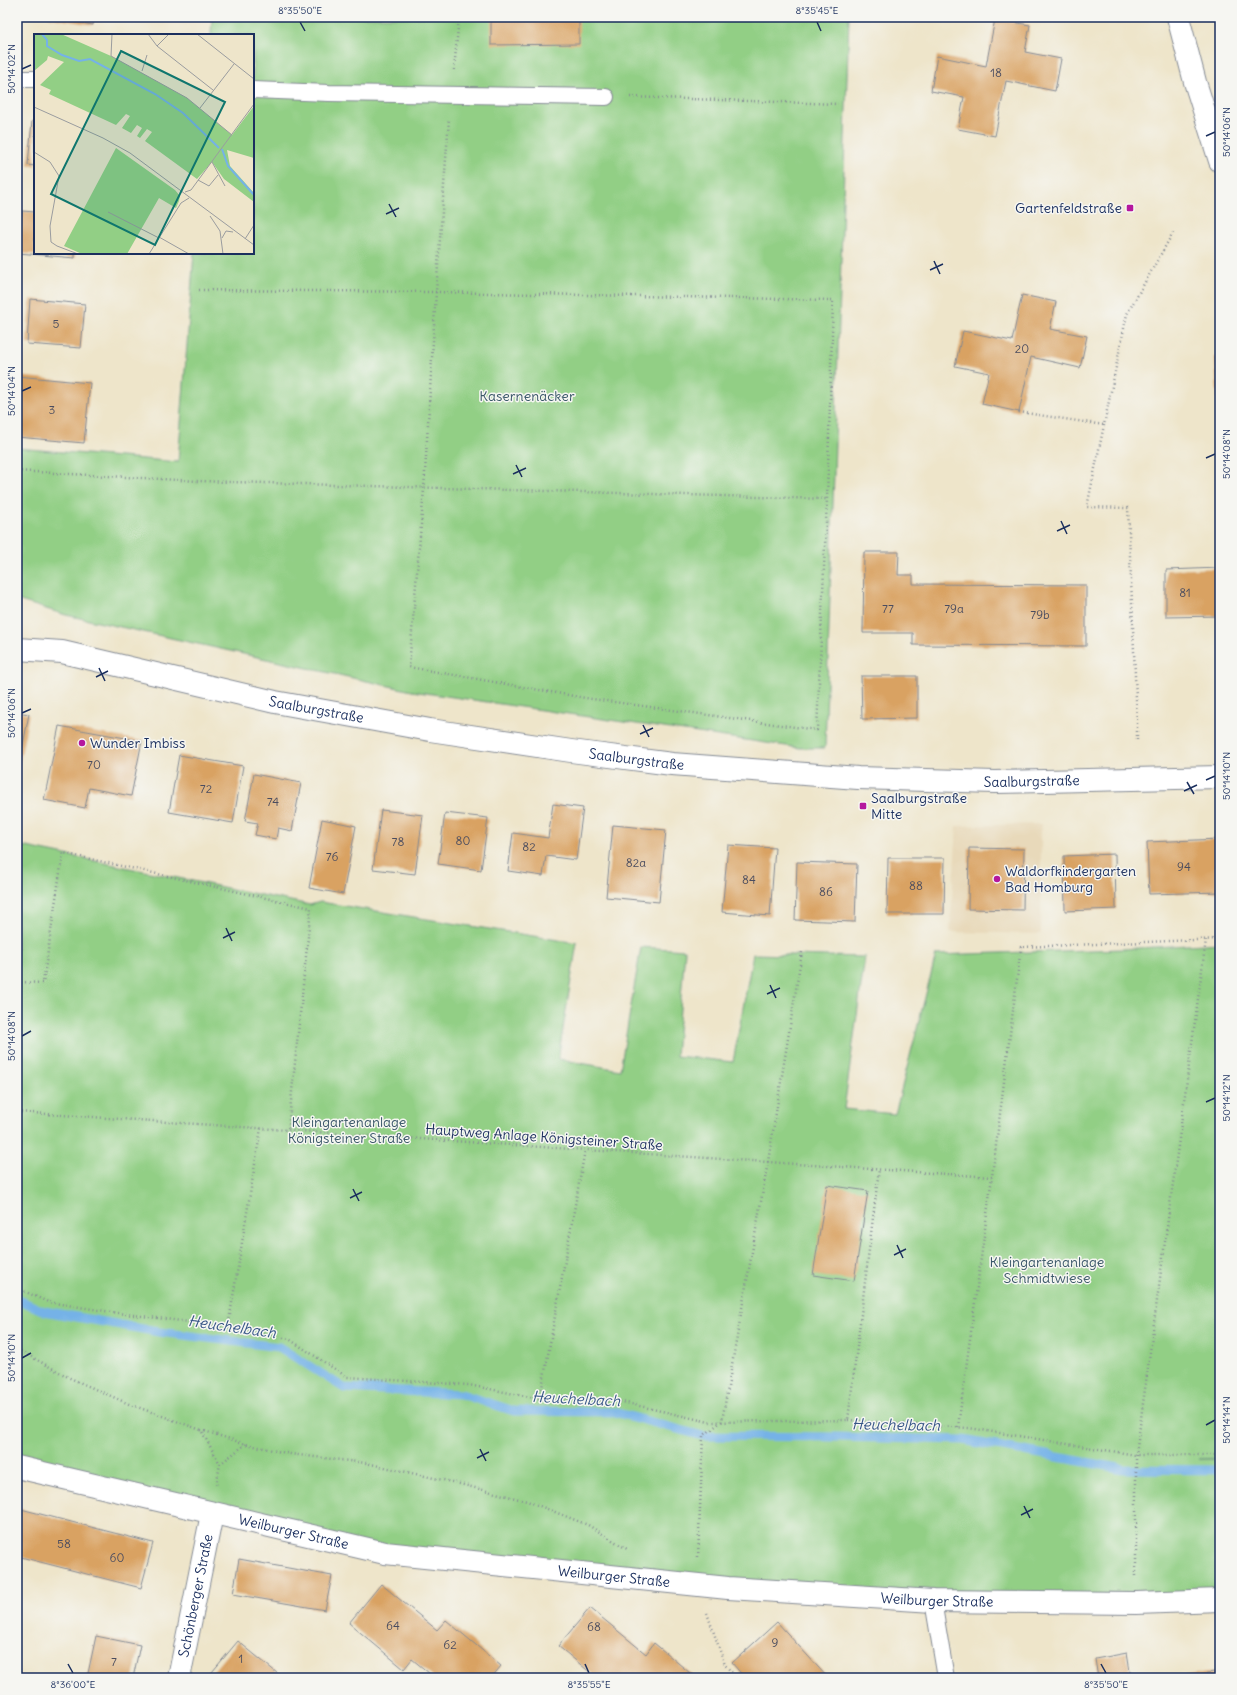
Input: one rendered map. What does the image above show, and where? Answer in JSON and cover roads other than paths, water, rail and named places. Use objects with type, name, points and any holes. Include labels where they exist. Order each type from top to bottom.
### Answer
[{"type":"street","points":[[1178,17],[1195,82],[1220,161]]},
{"type":"street","name":"Saalburgstraße","points":[[17,634],[62,652],[275,702],[430,730],[555,749],[672,764],[858,778],[995,782],[1220,777]]},
{"type":"street","name":"Saalburgstraße","points":[[17,649],[62,652]]},
{"type":"street","name":"Weilburger Straße","points":[[17,1467],[385,1554],[697,1585],[933,1601],[1136,1602],[1220,1600]]},
{"type":"street","name":"Schönberger Straße","points":[[179,1678],[212,1514]]},
{"type":"lane","points":[[17,79],[34,80]]},
{"type":"lane","points":[[254,90],[329,93],[606,96]]},
{"type":"lane","points":[[933,1601],[946,1678]]},
{"type":"waterway","name":"Heuchelbach","points":[[17,1299],[44,1311],[159,1332],[279,1347],[344,1388],[461,1394],[514,1411],[614,1412],[703,1436],[963,1440],[1124,1469],[1220,1470]]},
{"type":"place","name":"Gartenfeldstraße","points":[[1130,208]]},
{"type":"place","name":"Wunder Imbiss","points":[[82,743]]},
{"type":"place","name":"Saalburgstraße Mitte","points":[[863,806]]},
{"type":"place","name":"Waldorfkindergarten Bad Homburg","points":[[997,879]]},
{"type":"park label","name":"Kasernenäcker","points":[[527,396]]},
{"type":"park label","name":"Kleingartenanlage Königsteiner Straße","points":[[349,1130]]},
{"type":"park label","name":"Kleingartenanlage Schmidtwiese","points":[[1047,1270]]}]
